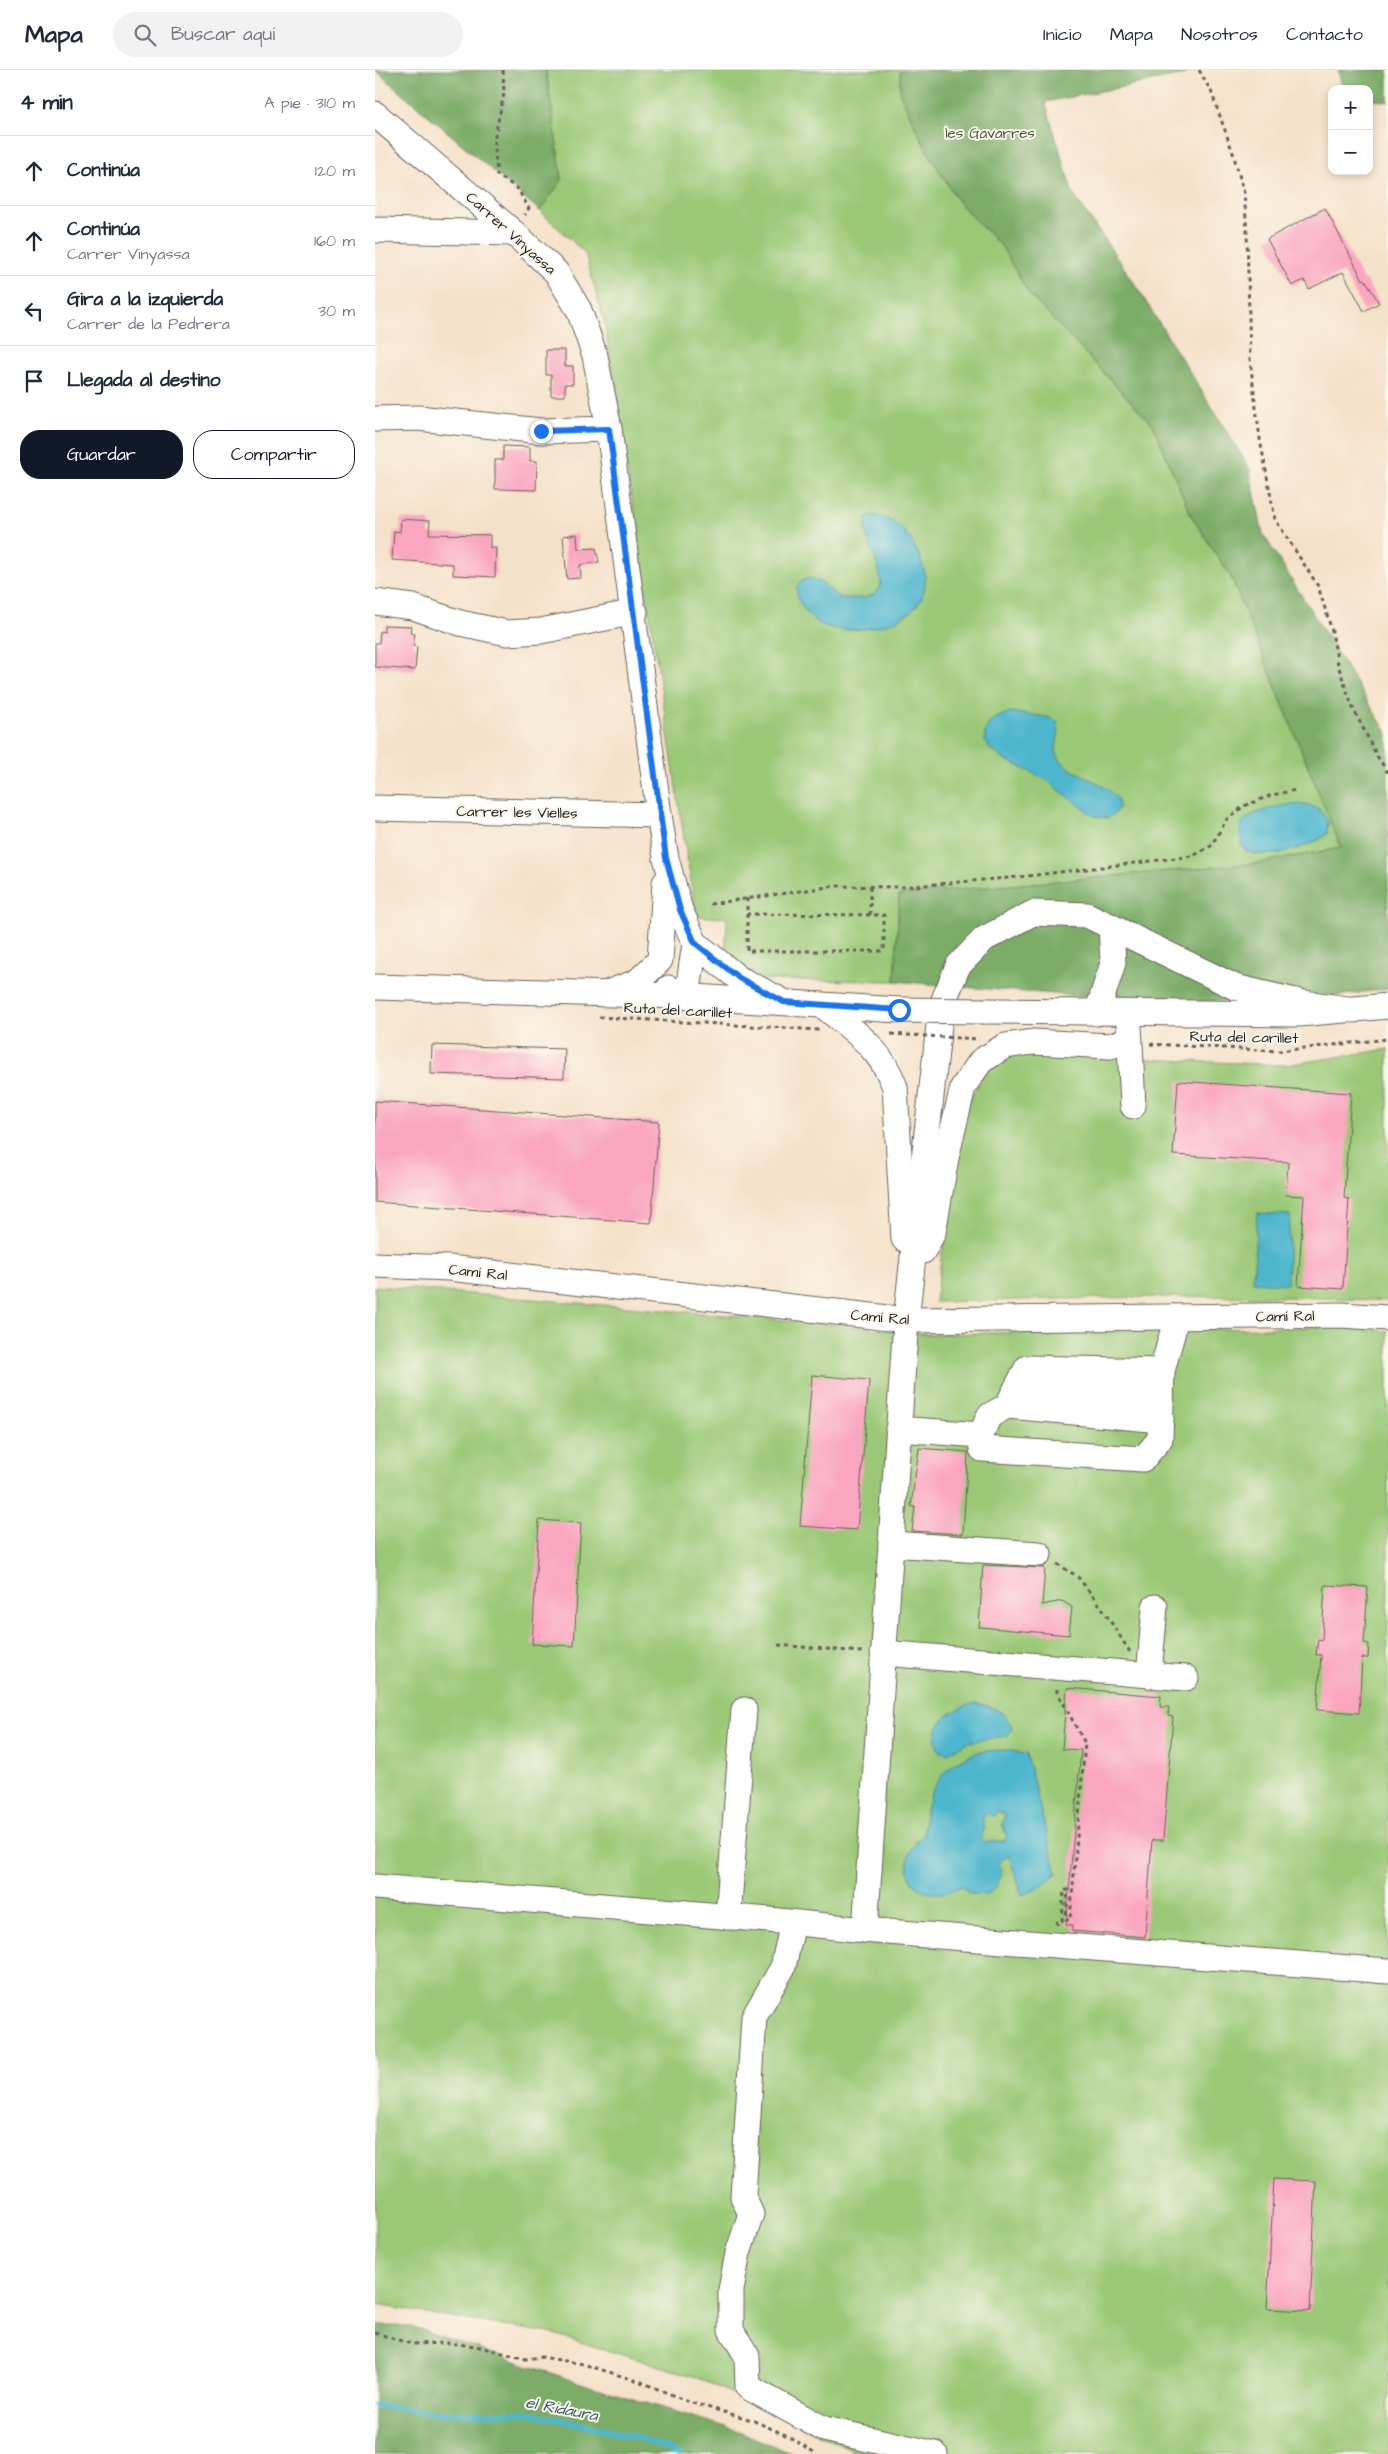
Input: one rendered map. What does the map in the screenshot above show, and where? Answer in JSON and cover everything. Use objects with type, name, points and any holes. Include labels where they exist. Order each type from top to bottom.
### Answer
[{"type":"street","name":"Carrer Vinyassa","points":[[375,114],[515,233],[556,272],[579,310],[595,356],[609,429],[635,612],[659,815],[666,858]]},
{"type":"street","points":[[375,230],[515,233]]},
{"type":"street","points":[[375,419],[418,418],[541,431],[609,429]]},
{"type":"street","points":[[375,602],[413,607],[460,623],[507,633],[541,631],[635,612]]},
{"type":"street","name":"Carrer les Vielles","points":[[375,808],[659,815]]},
{"type":"street","points":[[666,858],[680,910],[695,943],[739,978],[784,1002]]},
{"type":"street","points":[[666,858],[660,960],[666,985],[679,996]]},
{"type":"street","points":[[865,1930],[898,1429],[911,1274],[941,1007],[958,966],[984,938],[1033,914],[1087,915],[1235,987],[1304,1003],[1354,1010]]},
{"type":"street","points":[[1097,1013],[1113,963],[1111,926]]},
{"type":"street","points":[[679,996],[689,984],[695,943]]},
{"type":"street","points":[[605,994],[637,982],[660,960]]},
{"type":"street","points":[[375,988],[679,996],[899,1010],[1129,1014],[1299,1014],[1388,1006]]},
{"type":"street","points":[[822,1004],[880,1056],[889,1070],[895,1087],[903,1232],[911,1274]]},
{"type":"street","points":[[1129,1014],[1133,1106]]},
{"type":"street","points":[[911,1274],[933,1233],[946,1158],[963,1087],[981,1061],[1005,1046],[1033,1042],[1110,1046],[1129,1040]]},
{"type":"street","name":"Camí Ral","points":[[375,1265],[449,1268],[906,1326],[1172,1317],[1341,1315],[1388,1318]]},
{"type":"street","points":[[1162,1371],[1027,1368],[1012,1396],[989,1416],[981,1435],[982,1449],[1143,1459],[1160,1439],[1162,1371],[1173,1331],[1172,1317]]},
{"type":"street","points":[[1012,1396],[1161,1396]]},
{"type":"street","points":[[1012,1396],[1161,1420]]},
{"type":"street","points":[[898,1429],[981,1435]]},
{"type":"street","points":[[891,1544],[1039,1554]]},
{"type":"street","points":[[1144,1674],[1155,1607]]},
{"type":"street","points":[[883,1654],[1186,1678]]},
{"type":"street","points":[[728,1917],[744,1710]]},
{"type":"street","points":[[375,1887],[865,1930],[1388,1972]]},
{"type":"street","points":[[793,1923],[783,1967],[754,2017],[743,2197],[751,2214],[738,2253],[731,2290],[731,2330],[747,2356],[748,2387],[823,2429],[935,2454]]},
{"type":"path","points":[[503,70],[504,94],[494,140],[497,175],[517,188],[529,208],[515,233]]},
{"type":"path","points":[[1199,70],[1211,91],[1233,153],[1244,193],[1247,232],[1250,360],[1260,439],[1275,519],[1298,552],[1317,586],[1331,631],[1338,665],[1352,706],[1377,756],[1388,773]]},
{"type":"path","points":[[711,904],[809,889],[870,886],[901,887],[1019,877],[1193,856],[1211,846],[1227,819],[1244,806],[1271,795],[1296,790]]},
{"type":"path","points":[[869,915],[870,886]]},
{"type":"path","points":[[747,898],[747,914],[747,951],[884,952],[884,915],[747,914]]},
{"type":"path","name":"Ruta del carillet","points":[[591,1016],[979,1039]]},
{"type":"path","name":"Ruta del carillet","points":[[1129,1040],[1177,1046],[1279,1051],[1388,1039]]},
{"type":"path","points":[[1039,1554],[1077,1576],[1100,1605],[1144,1674]]},
{"type":"path","points":[[778,1645],[883,1654]]},
{"type":"path","points":[[1057,1692],[1085,1743],[1070,1920],[1066,1920],[1068,1890],[1064,1890],[1062,1921],[1057,1922]]},
{"type":"path","points":[[375,2332],[413,2344],[447,2343],[476,2346],[525,2359],[542,2357],[583,2364],[641,2382],[689,2402],[753,2420],[788,2436],[817,2454]]},
{"type":"green space","points":[[375,70],[546,70],[562,180],[540,211]]},
{"type":"green space","points":[[546,70],[900,70],[900,94],[924,145],[959,203],[1002,247],[1029,294],[1153,425],[1191,515],[1231,577],[1341,848],[1259,863],[899,895],[895,981],[761,980],[725,955],[727,918],[696,916],[605,325],[585,253],[540,211],[562,179]]},
{"type":"green space","name":"les Gavarres","points":[[900,70],[1183,70],[1184,75],[1045,102],[1073,194],[1133,281],[1249,467],[1263,534],[1388,734],[1388,988],[1355,994],[1288,1000],[1220,1002],[1007,991],[895,981],[899,895],[1259,863],[1341,848],[1231,577],[1191,515],[1153,425],[1029,294],[1002,247],[959,203],[924,145],[900,94]]},
{"type":"green space","points":[[1338,70],[1388,70],[1388,102],[1373,100],[1373,85],[1342,85]]},
{"type":"green space","points":[[1019,1049],[1096,1051],[1143,1059],[1286,1065],[1388,1049],[1388,1301],[1331,1298],[1218,1297],[935,1302],[961,1116],[985,1071]]},
{"type":"green space","points":[[375,1286],[930,1334],[1329,1327],[1388,1331],[1388,2454],[860,2454],[696,2377],[550,2333],[375,2305]]},
{"type":"green space","points":[[375,2326],[410,2326],[590,2386],[736,2430],[793,2454],[375,2454]]},
{"type":"water","points":[[871,515],[891,521],[911,541],[921,559],[925,579],[924,592],[914,608],[905,616],[893,622],[865,629],[852,630],[824,626],[811,617],[802,606],[797,594],[798,584],[809,578],[814,579],[840,598],[870,596],[879,590],[881,580],[865,527],[867,517]]},
{"type":"water","points":[[1010,712],[1047,717],[1057,721],[1059,731],[1056,749],[1059,758],[1070,769],[1110,791],[1116,797],[1119,804],[1116,811],[1108,818],[1094,816],[1045,779],[1002,758],[990,749],[985,740],[985,730],[992,720]]},
{"type":"water","points":[[1306,804],[1319,809],[1328,821],[1327,834],[1299,848],[1274,854],[1252,854],[1245,850],[1240,838],[1241,824],[1247,819],[1254,814],[1271,808]]},
{"type":"water","points":[[1257,1213],[1290,1215],[1287,1284],[1253,1282]]},
{"type":"water","points":[[976,1703],[993,1708],[1007,1718],[1012,1729],[1007,1736],[967,1742],[946,1754],[939,1751],[936,1733],[939,1725],[951,1713]]},
{"type":"water","points":[[1008,1750],[1026,1754],[1057,1873],[1037,1889],[1022,1895],[1009,1856],[1002,1859],[1000,1863],[1001,1872],[997,1887],[987,1895],[970,1894],[961,1886],[946,1892],[932,1893],[921,1889],[913,1881],[908,1871],[908,1859],[913,1846],[924,1834],[927,1806],[938,1780],[958,1761],[970,1755],[985,1751]],"holes":[[[996,1812],[1000,1812],[1005,1816],[1002,1824],[1007,1837],[1003,1841],[985,1842],[981,1837],[985,1827],[982,1817],[988,1813],[993,1817]]]},
{"type":"building","points":[[1325,208],[1363,280],[1365,279],[1379,303],[1364,311],[1343,272],[1309,289],[1304,280],[1292,286],[1267,239]]},
{"type":"building","points":[[546,350],[565,350],[565,366],[573,366],[573,384],[565,384],[565,396],[551,396],[551,375],[546,375]]},
{"type":"building","points":[[503,446],[530,447],[530,461],[537,461],[536,490],[495,489],[495,460],[503,460]]},
{"type":"building","points":[[401,519],[430,521],[429,534],[490,535],[490,548],[496,548],[495,577],[453,575],[453,564],[392,560],[394,531],[400,532]]},
{"type":"building","points":[[577,534],[578,549],[596,548],[599,562],[580,565],[581,578],[567,579],[563,536]]},
{"type":"building","points":[[384,625],[411,626],[410,633],[415,634],[413,646],[417,647],[415,670],[375,667],[375,643],[379,643],[380,631],[384,632]]},
{"type":"building","points":[[432,1045],[565,1049],[564,1078],[431,1074]]},
{"type":"building","points":[[1178,1081],[1351,1093],[1344,1198],[1349,1199],[1343,1289],[1298,1286],[1304,1196],[1286,1195],[1288,1162],[1173,1155]]},
{"type":"building","points":[[375,1101],[659,1122],[651,1223],[375,1202]]},
{"type":"building","points":[[812,1375],[869,1380],[857,1530],[800,1526]]},
{"type":"building","points":[[919,1448],[968,1452],[963,1534],[912,1531],[915,1507],[911,1506]]},
{"type":"building","points":[[539,1520],[581,1523],[574,1646],[532,1644]]},
{"type":"building","points":[[983,1565],[1045,1568],[1042,1605],[1062,1601],[1072,1607],[1069,1635],[979,1627]]},
{"type":"building","points":[[1325,1585],[1368,1587],[1364,1643],[1369,1644],[1368,1658],[1362,1658],[1359,1713],[1317,1710],[1321,1655],[1316,1655],[1318,1639],[1322,1640]]},
{"type":"building","points":[[1067,1688],[1161,1696],[1160,1707],[1169,1707],[1168,1716],[1173,1717],[1163,1840],[1152,1840],[1145,1937],[1073,1931],[1073,1925],[1066,1925],[1081,1750],[1062,1749]]},
{"type":"building","points":[[1274,2179],[1316,2181],[1310,2311],[1267,2309]]},
{"type":"waterway","name":"el Ridaura","points":[[375,2405],[436,2413],[531,2413],[636,2437],[681,2454]]},
{"type":"route","points":[[541,431],[609,429],[635,612],[659,815],[666,858],[680,910],[695,943],[739,978],[784,1002],[899,1010]]}]
